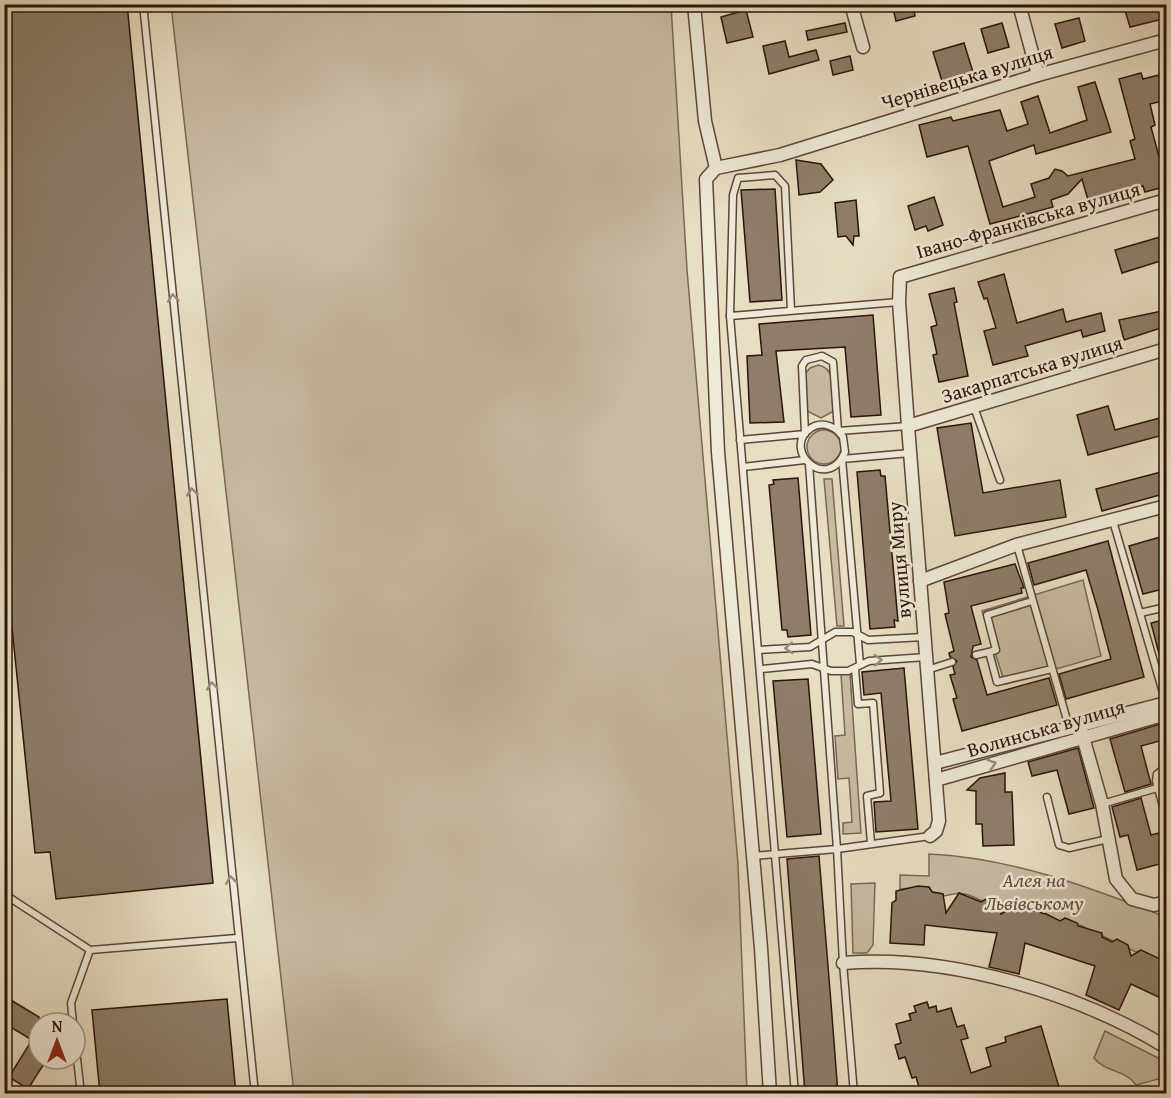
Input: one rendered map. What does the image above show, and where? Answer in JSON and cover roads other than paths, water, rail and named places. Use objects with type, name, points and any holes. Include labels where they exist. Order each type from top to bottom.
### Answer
[{"type":"street","points":[[694,4],[705,121],[716,168],[706,179],[705,193],[718,452],[753,856],[770,1094]]},
{"type":"street","points":[[851,4],[863,47]]},
{"type":"street","points":[[1018,4],[1038,75]]},
{"type":"street","name":"Чернівецька вулиця","points":[[716,168],[780,154],[1038,75],[1167,40]]},
{"type":"street","name":"Івано-Франківська вулиця","points":[[900,277],[1167,200]]},
{"type":"street","name":"вулиця Миру","points":[[900,277],[899,302],[939,821],[936,831],[930,837]]},
{"type":"street","name":"Закарпатська вулиця","points":[[908,426],[1167,349]]},
{"type":"street","points":[[920,581],[1016,545],[1167,506]]},
{"type":"street","name":"Волинська вулиця","points":[[936,780],[1077,730],[1166,703]]},
{"type":"street","name":"Волинська вулиця","points":[[934,763],[1077,730],[1167,714]]},
{"type":"street","points":[[1077,730],[1102,804],[1116,879],[1132,899],[1154,905],[1167,902]]},
{"type":"street","points":[[843,963],[873,961],[943,967],[1022,985],[1109,1017],[1167,1047]]},
{"type":"lane","points":[[143,4],[237,938],[255,1094]]},
{"type":"lane","points":[[791,310],[785,186],[775,175],[738,178],[733,195],[730,316],[777,855],[795,1094]]},
{"type":"lane","points":[[730,316],[899,302]]},
{"type":"lane","points":[[855,1094],[843,963],[824,668],[807,462],[801,447],[805,434],[802,366],[806,360],[822,356],[832,362],[838,431],[845,444],[842,459],[858,635],[858,704],[873,704],[880,793],[867,796],[871,843]]},
{"type":"lane","points":[[974,407],[1000,480]]},
{"type":"lane","points":[[740,440],[805,434],[817,426],[824,425],[838,431],[908,426]]},
{"type":"lane","points":[[743,467],[807,462],[823,469],[837,465],[842,459],[910,453]]},
{"type":"lane","points":[[1113,521],[1166,703]]},
{"type":"lane","points":[[1016,545],[1052,669],[1077,730]]},
{"type":"lane","points":[[976,655],[996,650],[987,615],[1032,601]]},
{"type":"lane","points":[[1140,614],[1167,607]]},
{"type":"lane","points":[[759,650],[810,647],[835,632],[858,635],[868,640],[924,637]]},
{"type":"lane","points":[[988,652],[997,682],[1052,669]]},
{"type":"lane","points":[[761,669],[812,664],[838,672],[926,657]]},
{"type":"lane","points":[[927,670],[952,662]]},
{"type":"lane","points":[[1167,767],[1157,774],[1158,788],[1167,817]]},
{"type":"lane","points":[[1102,804],[1158,788]]},
{"type":"lane","points":[[1047,797],[1059,845],[1069,848],[1108,839]]},
{"type":"lane","points":[[753,856],[837,849],[930,837]]},
{"type":"lane","points":[[4,894],[90,950],[237,938]]},
{"type":"lane","points":[[72,1011],[71,1003],[90,950]]},
{"type":"lane","points":[[78,1071],[81,1094]]},
{"type":"park label","name":"Алея на Львівському","points":[[1034,892]]}]
